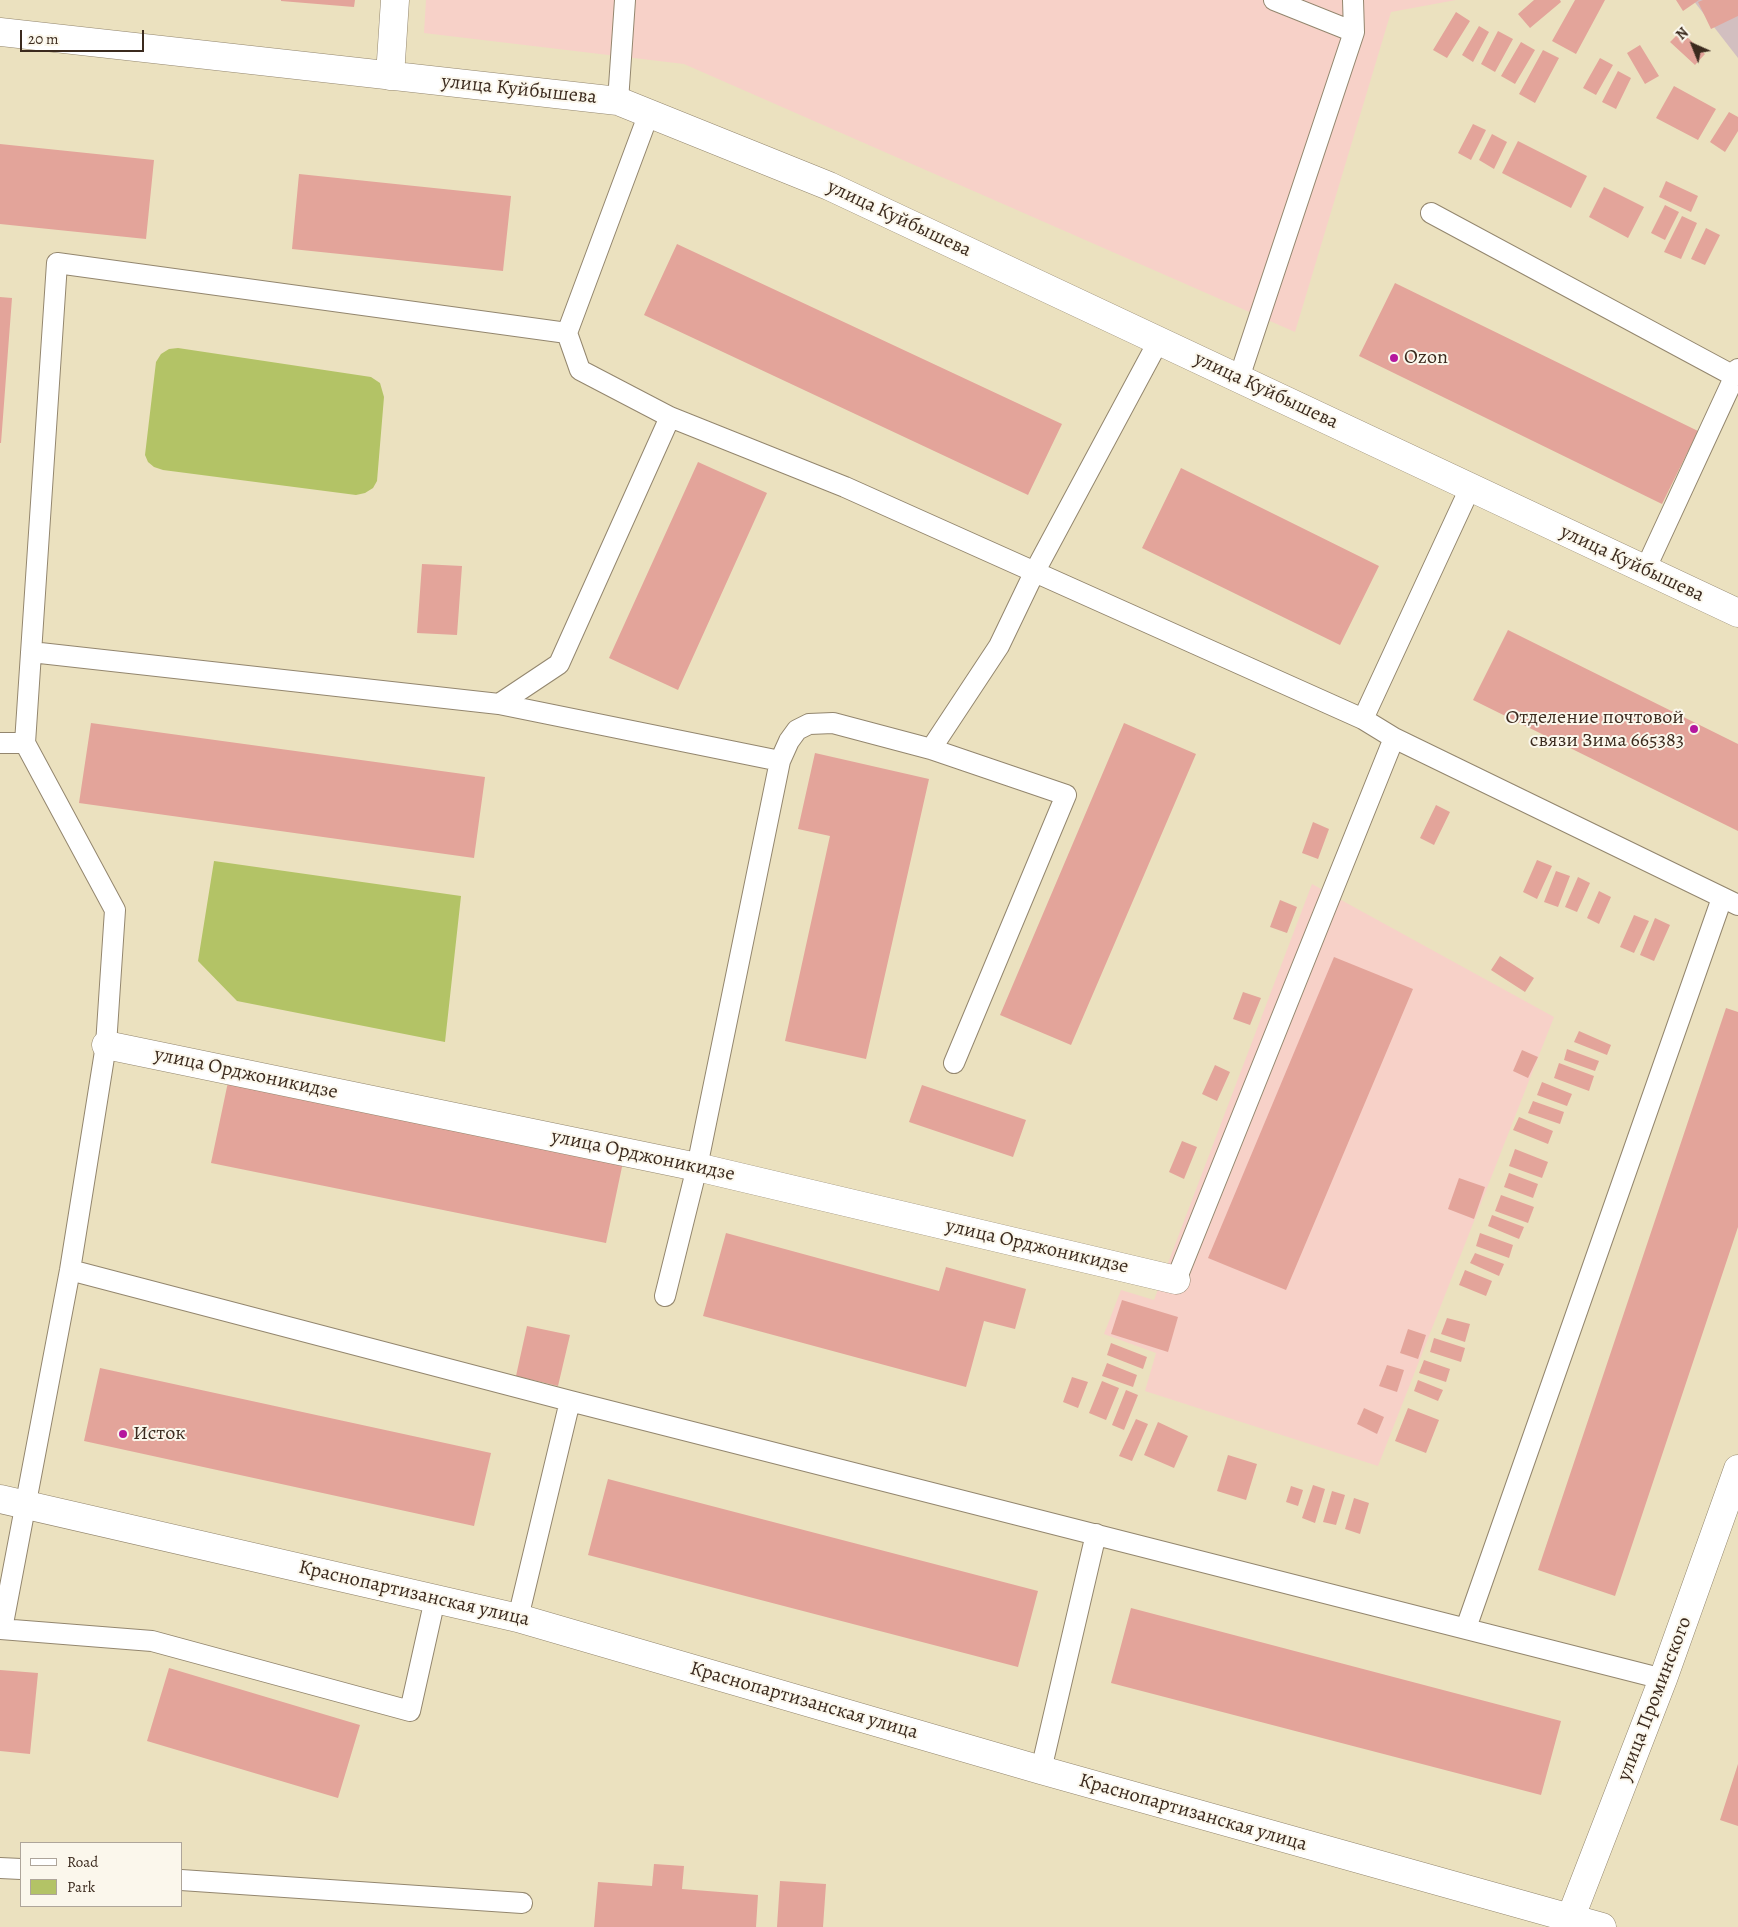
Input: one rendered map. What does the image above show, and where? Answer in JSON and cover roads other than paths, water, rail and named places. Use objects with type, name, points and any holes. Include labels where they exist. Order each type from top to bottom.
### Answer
[{"type":"street","points":[[390,76],[395,0]]},
{"type":"street","name":"улица Куйбышева","points":[[0,32],[618,101],[829,186],[1738,614]]},
{"type":"street","name":"улица Орджоникидзе","points":[[106,1045],[697,1167],[1176,1280]]},
{"type":"street","name":"улица Проминского","points":[[1569,1922],[1663,1679],[1738,1469]]},
{"type":"street","name":"Краснопартизанская улица","points":[[13,1502],[518,1618],[1569,1922],[1602,1927]]},
{"type":"lane","points":[[618,101],[624,0]]},
{"type":"lane","points":[[1274,0],[1354,32]]},
{"type":"lane","points":[[1239,378],[1354,32],[1354,0]]},
{"type":"lane","points":[[649,113],[567,333],[580,370],[670,417],[845,487],[1363,719],[1394,738],[1730,901],[1466,1628]]},
{"type":"lane","points":[[1431,213],[1736,372],[1645,570]]},
{"type":"lane","points":[[435,1599],[410,1711],[152,1641],[1,1629],[13,1502],[70,1270],[106,1045],[115,910],[25,743],[57,263],[567,333]]},
{"type":"lane","points":[[931,748],[999,646],[1035,572],[1158,342]]},
{"type":"lane","points":[[499,704],[559,664],[670,417]]},
{"type":"lane","points":[[1363,719],[1470,488]]},
{"type":"lane","points":[[31,652],[499,704],[780,761]]},
{"type":"lane","points":[[665,1296],[697,1167],[780,761],[789,741],[797,730],[809,724],[833,723],[931,748],[1066,795],[954,1063]]},
{"type":"lane","points":[[1176,1280],[1394,738]]},
{"type":"lane","points":[[0,743],[25,743]]},
{"type":"lane","points":[[70,1270],[570,1401],[1663,1679]]},
{"type":"lane","points":[[518,1618],[570,1401]]},
{"type":"lane","points":[[1040,1770],[1096,1534]]},
{"type":"lane","points":[[0,1868],[20,1869]]},
{"type":"lane","points":[[182,1880],[522,1903]]},
{"type":"place","name":"Ozon","points":[[1394,358]]},
{"type":"place","name":"Отделение почтовой связи Зима 665383","points":[[1694,729]]},
{"type":"place","name":"Исток","points":[[123,1434]]}]
